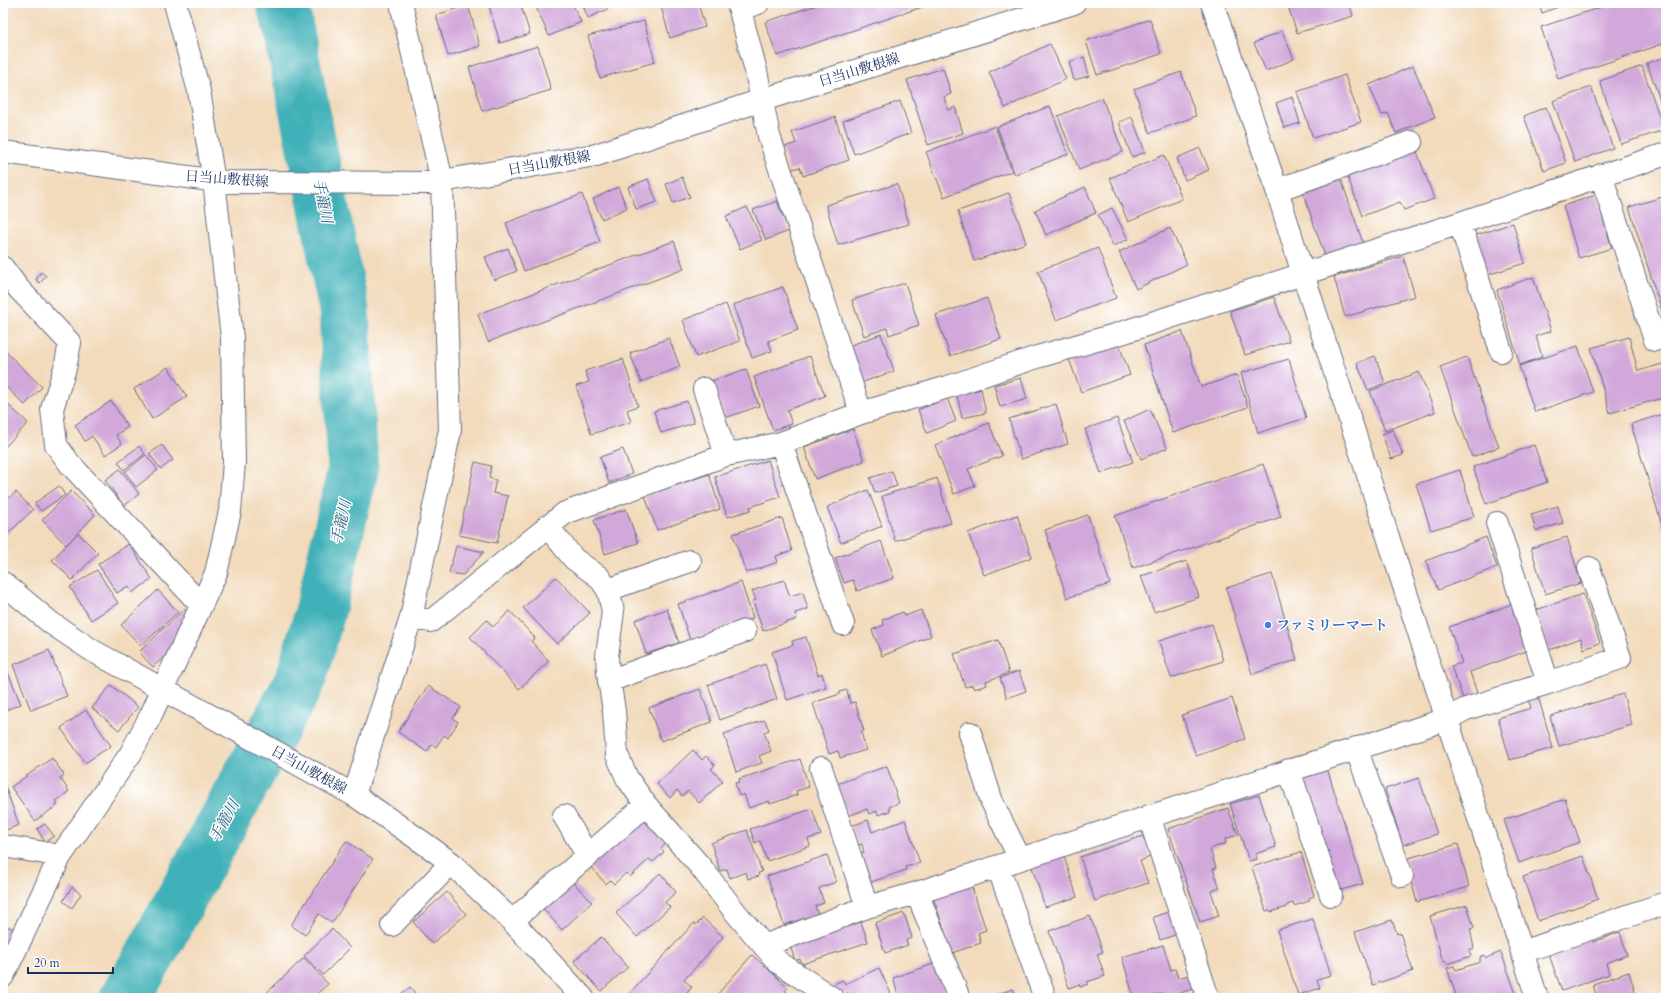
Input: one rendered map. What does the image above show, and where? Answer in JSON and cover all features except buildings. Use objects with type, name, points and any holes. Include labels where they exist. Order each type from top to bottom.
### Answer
[{"type":"street","points":[[3,976],[60,857],[131,753],[163,690],[216,573],[230,511],[234,462],[232,338],[220,181],[199,91],[175,3]]},
{"type":"street","points":[[349,792],[411,618],[450,430],[436,182],[402,3]]},
{"type":"street","name":"日当山敷根線","points":[[3,152],[220,181],[436,182],[596,155],[762,100],[1074,3]]},
{"type":"street","points":[[1212,3],[1277,190],[1537,998]]},
{"type":"street","points":[[745,5],[769,136],[861,413]]},
{"type":"street","points":[[1277,190],[1411,142]]},
{"type":"street","points":[[411,618],[431,620],[565,513],[726,455],[781,443],[861,413],[948,387],[1037,357],[1118,334],[1460,223],[1666,154]]},
{"type":"street","points":[[1601,176],[1654,340]]},
{"type":"street","points":[[1460,223],[1501,351]]},
{"type":"street","points":[[3,268],[18,288],[70,343],[65,368],[52,409],[56,445],[70,464],[201,605]]},
{"type":"street","points":[[704,390],[726,455]]},
{"type":"street","points":[[781,443],[843,624]]},
{"type":"street","points":[[1497,523],[1548,684]]},
{"type":"street","points":[[547,526],[574,559],[593,572],[608,590],[612,611],[607,656],[609,681],[617,755],[627,778],[646,805],[700,866],[778,962],[790,972],[832,998]]},
{"type":"street","points":[[608,590],[690,561]]},
{"type":"street","points":[[764,946],[867,907],[917,893],[998,867],[1447,719],[1466,709],[1548,684],[1620,658],[1589,568]]},
{"type":"street","name":"日当山敷根線","points":[[3,583],[51,623],[92,651],[349,792],[451,863],[512,921],[583,998]]},
{"type":"street","points":[[609,681],[745,631]]},
{"type":"street","points":[[970,733],[992,802],[1020,859]]},
{"type":"street","points":[[1356,748],[1402,876]]},
{"type":"street","points":[[821,768],[867,907]]},
{"type":"street","points":[[1289,770],[1331,895]]},
{"type":"street","points":[[512,921],[646,805]]},
{"type":"street","points":[[564,816],[588,856]]},
{"type":"street","points":[[1149,816],[1208,998]]},
{"type":"street","points":[[3,846],[60,857]]},
{"type":"street","points":[[392,925],[451,863]]},
{"type":"street","points":[[998,867],[1045,998]]},
{"type":"street","points":[[917,893],[957,993]]},
{"type":"street","points":[[1522,952],[1666,903]]},
{"type":"waterway","name":"手籠川","points":[[125,998],[152,952],[300,681],[320,612],[353,469],[344,310],[286,17],[281,3]]},
{"type":"place","name":"ファミリーマート","points":[[1268,625]]}]
